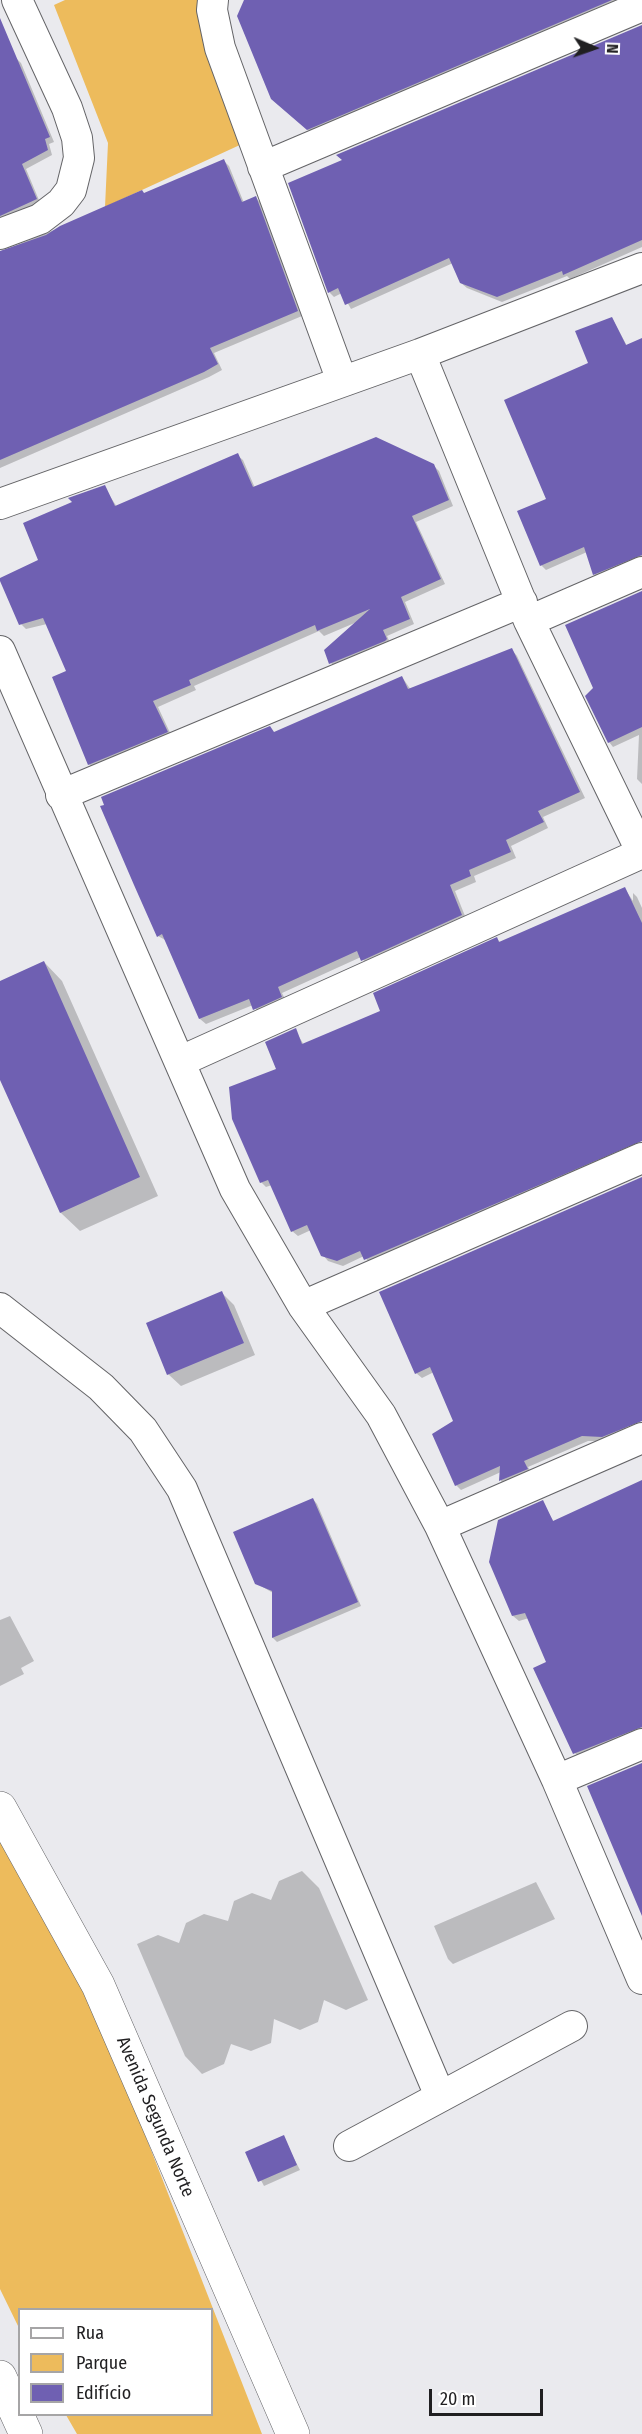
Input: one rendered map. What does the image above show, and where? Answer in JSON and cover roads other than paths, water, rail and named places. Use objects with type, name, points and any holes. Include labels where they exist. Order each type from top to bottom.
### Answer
[{"type":"main road","name":"Avenida Segunda Norte","points":[[0,1808],[98,1985],[293,2434]]},
{"type":"main road","points":[[0,2377],[26,2434]]},
{"type":"street","points":[[0,234],[40,219],[61,203],[71,190],[79,158],[77,138],[67,108],[17,0]]},
{"type":"street","points":[[213,0],[212,10],[220,48],[342,381]]},
{"type":"street","points":[[263,167],[642,6]]},
{"type":"street","points":[[0,504],[420,354],[642,267]]},
{"type":"street","points":[[181,1061],[642,853],[525,611],[420,354]]},
{"type":"street","points":[[61,795],[525,611],[642,572]]},
{"type":"street","points":[[0,651],[235,1189],[303,1306],[381,1415],[440,1526],[557,1780],[642,1979]]},
{"type":"street","points":[[303,1306],[642,1158]]},
{"type":"street","points":[[0,1308],[101,1388],[143,1430],[182,1489],[440,2096]]},
{"type":"street","points":[[440,1526],[642,1438]]},
{"type":"street","points":[[557,1780],[642,1744]]},
{"type":"street","points":[[349,2146],[572,2026]]}]
